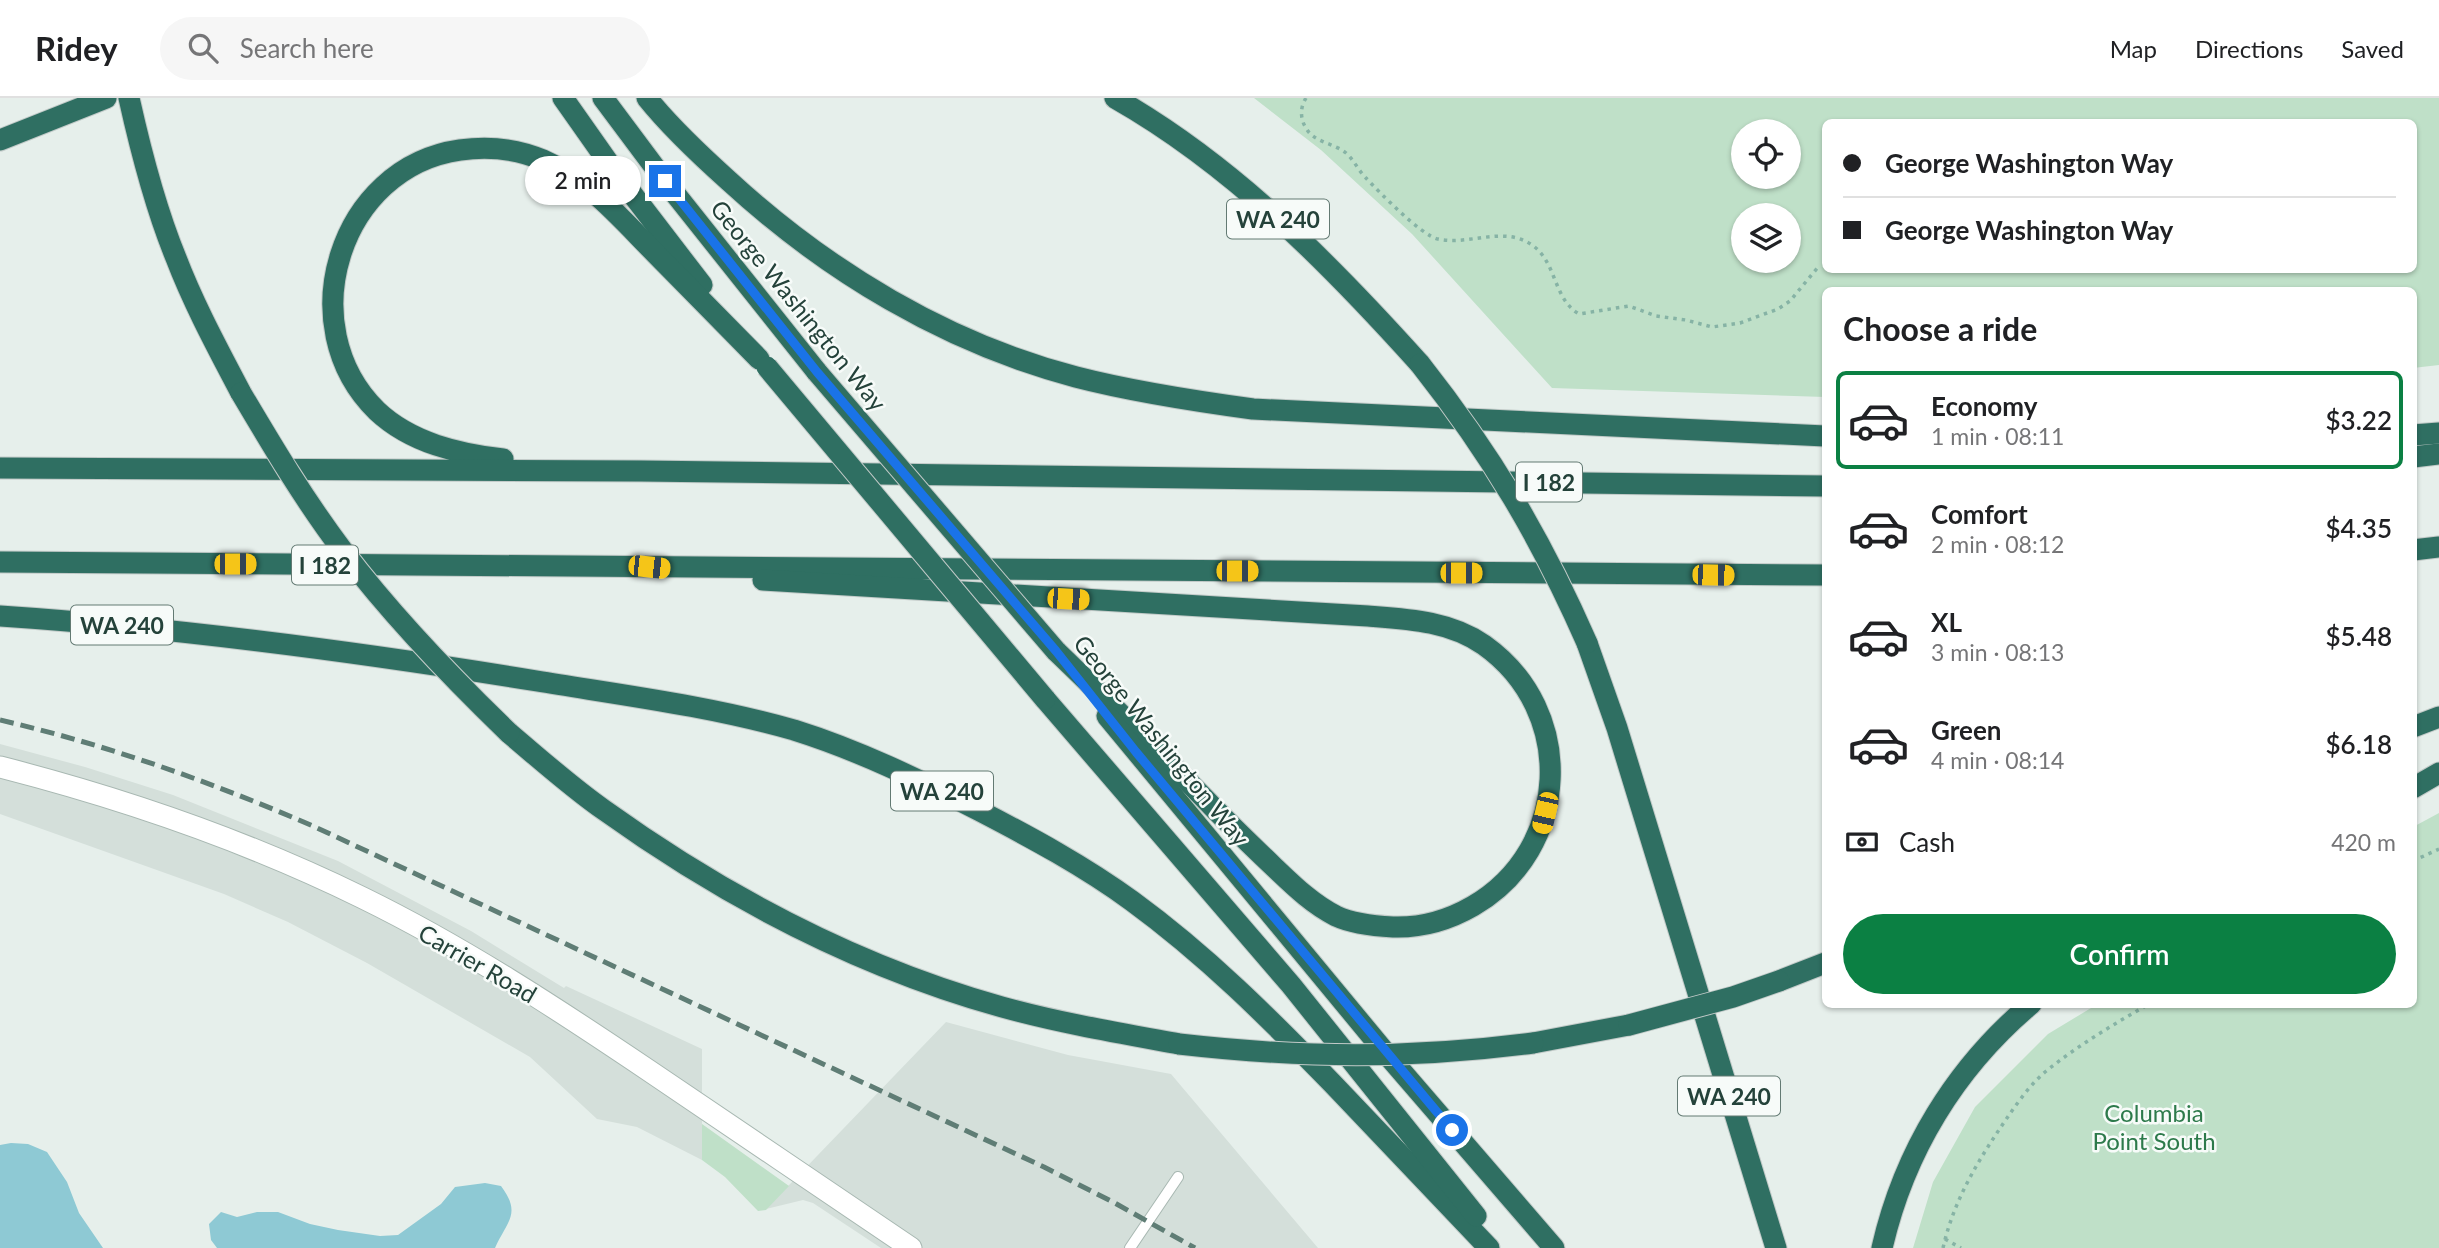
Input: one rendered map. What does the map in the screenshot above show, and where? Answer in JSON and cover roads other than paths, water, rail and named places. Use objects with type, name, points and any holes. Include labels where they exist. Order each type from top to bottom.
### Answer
[{"type":"highway","points":[[0,141],[106,98]]},
{"type":"highway","points":[[128,98],[175,257],[204,322],[241,393],[297,486],[342,550],[376,593],[451,677],[509,733],[602,809],[721,887],[819,937],[906,975],[1001,1007],[1080,1026],[1179,1044],[1257,1053],[1332,1056],[1421,1054],[1533,1043],[1629,1026],[1709,1004],[1779,981],[1822,963]]},
{"type":"highway","points":[[564,98],[613,169],[763,363],[1045,699],[1291,985],[1502,1248]]},
{"type":"highway","name":"George Washington Way","points":[[603,98],[665,181],[817,372],[1056,651],[1136,752],[1384,1051],[1554,1248]]},
{"type":"highway","points":[[647,98],[703,157],[748,199],[807,246],[862,284],[902,307],[965,337],[1074,376],[1196,402],[1253,409],[1822,436]]},
{"type":"highway","name":"WA 240","points":[[1115,98],[1193,148],[1248,192],[1322,260],[1420,364],[1472,432],[1505,482],[1540,544],[1587,643],[1617,728],[1776,1248]]},
{"type":"highway","points":[[641,471],[470,454],[439,447],[407,433],[377,411],[361,391],[345,363],[337,335],[334,307],[339,253],[349,229],[377,191],[415,162],[438,153],[474,148],[512,150],[543,160],[594,190],[763,363]]},
{"type":"highway","points":[[2417,435],[2439,433]]},
{"type":"highway","points":[[2417,457],[2439,454]]},
{"type":"highway","name":"I 182","points":[[0,468],[641,471],[1822,486]]},
{"type":"highway","points":[[2417,550],[2439,547]]},
{"type":"highway","name":"I 182","points":[[0,562],[1822,575]]},
{"type":"highway","points":[[649,567],[796,583],[1368,616],[1442,625],[1483,644],[1505,663],[1525,688],[1539,712],[1551,764],[1549,798],[1542,828],[1512,876],[1491,895],[1438,923],[1409,928],[1370,926],[1337,917],[1305,896],[1234,829],[1143,735],[1056,651]]},
{"type":"highway","name":"WA 240","points":[[0,615],[98,622],[231,637],[458,668],[674,704],[793,730],[847,749],[926,783],[1056,851],[1130,900],[1195,950],[1249,998],[1489,1248]]},
{"type":"highway","points":[[2417,725],[2439,717]]},
{"type":"highway","points":[[2417,786],[2439,774]]},
{"type":"highway","points":[[1882,1248],[1891,1210],[1906,1170],[1938,1108],[1981,1052],[2026,1008]]},
{"type":"street","name":"Carrier Road","points":[[0,767],[129,803],[189,824],[364,898],[533,994],[911,1248]]},
{"type":"lane","points":[[1130,1248],[1178,1177]]},
{"type":"water","points":[[28,1144],[47,1152],[67,1182],[79,1213],[103,1248],[0,1248],[0,1145]]},
{"type":"water","points":[[485,1183],[501,1186],[511,1204],[508,1224],[495,1248],[217,1248],[211,1240],[209,1224],[221,1212],[237,1217],[257,1212],[278,1212],[310,1224],[338,1230],[380,1236],[398,1235],[441,1204],[455,1187]]},
{"type":"railway","points":[[0,720],[159,766],[313,826],[1044,1167],[1195,1248]]},
{"type":"park label","name":"Columbia Point South","points":[[2154,1126]]}]
